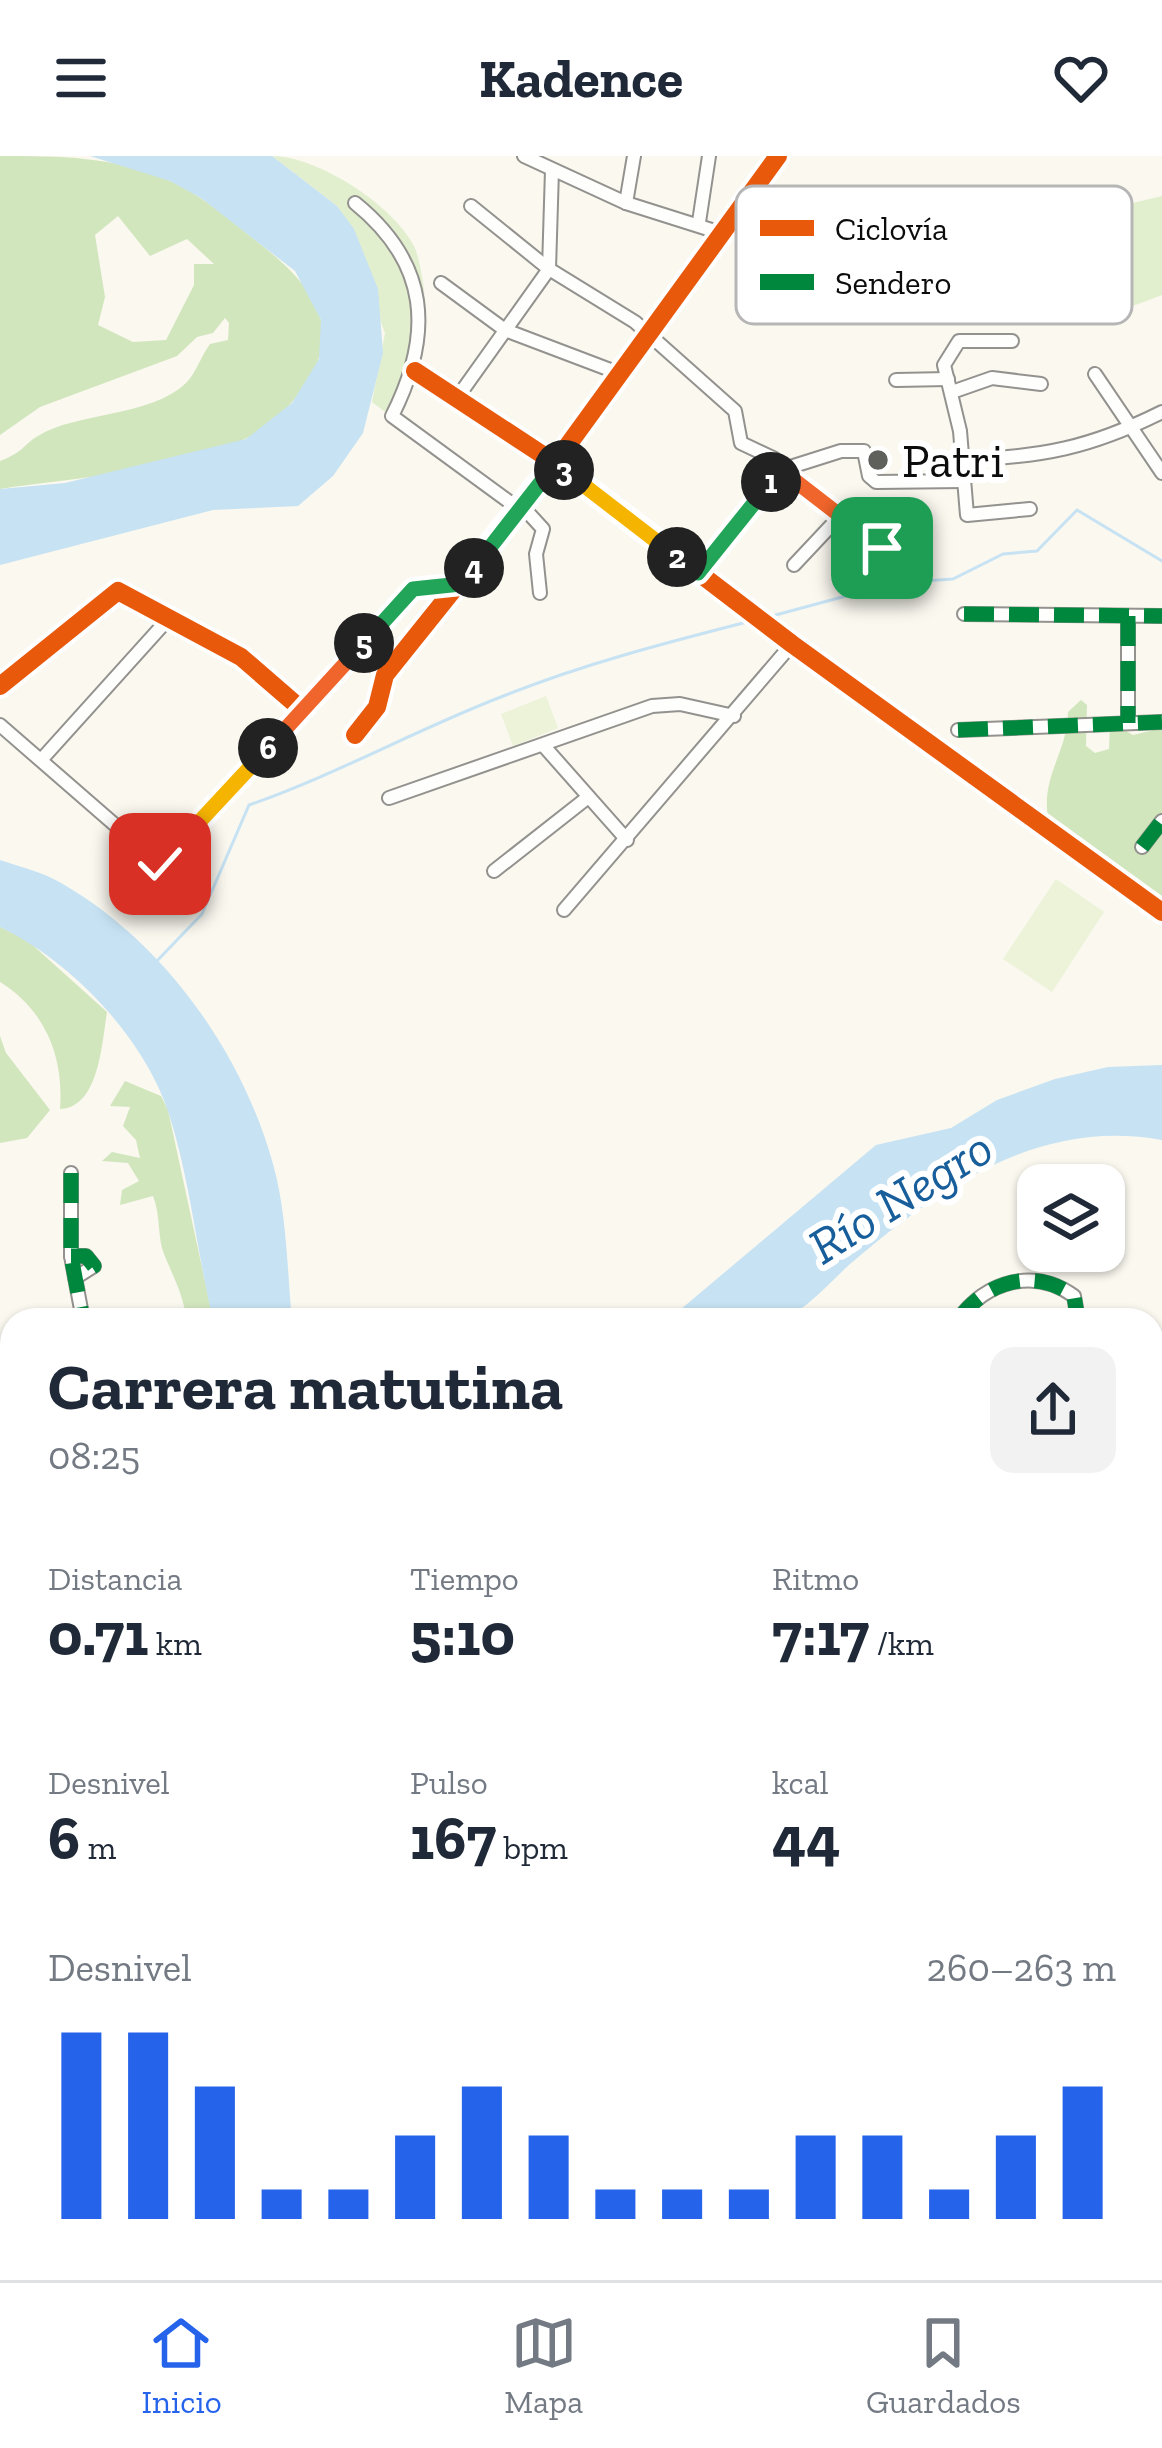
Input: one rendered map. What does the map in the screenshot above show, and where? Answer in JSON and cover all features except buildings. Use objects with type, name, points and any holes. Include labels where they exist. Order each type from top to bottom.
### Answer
[{"type":"street","points":[[524,156],[626,203],[700,222],[724,234]]},
{"type":"street","points":[[458,398],[549,269],[555,171],[561,156]]},
{"type":"street","points":[[626,203],[634,156]]},
{"type":"street","points":[[700,222],[709,156]]},
{"type":"street","points":[[757,186],[778,156]]},
{"type":"street","points":[[355,203],[402,249],[415,286],[415,371],[392,416],[543,529],[536,554],[540,593]]},
{"type":"street","points":[[471,206],[549,269],[635,322],[735,410],[741,442],[775,459],[781,470],[882,548],[910,524]]},
{"type":"street","points":[[355,735],[377,707],[385,675],[555,464],[736,217]]},
{"type":"street","points":[[441,283],[505,330],[621,374]]},
{"type":"street","points":[[1012,341],[959,341],[944,365],[967,515],[1030,509]]},
{"type":"street","points":[[415,371],[555,464],[792,644],[1162,912]]},
{"type":"street","points":[[1095,374],[1135,426],[1162,473]]},
{"type":"street","points":[[896,380],[950,386],[992,378],[1041,385]]},
{"type":"street","points":[[962,460],[1039,457],[1101,442],[1162,412]]},
{"type":"street","points":[[698,573],[781,470],[841,451],[864,451],[868,476],[876,482],[964,481]]},
{"type":"street","points":[[794,565],[841,515]]},
{"type":"street","points":[[121,888],[142,883],[413,589],[461,584]]},
{"type":"street","points":[[0,686],[118,591],[170,616],[259,670],[300,708]]},
{"type":"street","points":[[964,614],[1162,616]]},
{"type":"street","points":[[41,760],[170,616]]},
{"type":"street","points":[[1128,616],[1128,723]]},
{"type":"street","points":[[564,910],[792,644]]},
{"type":"street","points":[[389,798],[652,706],[680,704],[734,716]]},
{"type":"street","points":[[958,730],[1162,722]]},
{"type":"street","points":[[0,725],[160,864]]},
{"type":"street","points":[[543,745],[627,840]]},
{"type":"street","points":[[494,871],[587,798]]},
{"type":"street","points":[[1142,848],[1162,821]]},
{"type":"street","points":[[70,1173],[71,1256],[81,1308]]},
{"type":"street","points":[[71,1256],[86,1256],[94,1266],[75,1279]]},
{"type":"street","points":[[971,1308],[994,1287],[1040,1279],[1074,1296],[1077,1308]]},
{"type":"green space","points":[[0,156],[107,162],[180,186],[283,264],[313,299],[321,319],[317,363],[298,395],[264,427],[221,449],[127,472],[0,489],[0,461],[38,436],[72,422],[153,402],[186,383],[210,344],[228,340],[225,318],[213,333],[197,337],[177,356],[40,407],[0,435]],"holes":[[[118,216],[150,256],[187,239],[214,264],[194,264],[194,285],[166,340],[133,342],[98,325],[105,297],[95,235]]]},
{"type":"green space","points":[[272,156],[310,164],[352,185],[389,214],[414,246],[424,295],[423,330],[388,414],[372,402],[385,333],[337,206]]},
{"type":"green space","points":[[1162,196],[1162,295],[1132,306],[1132,203]]},
{"type":"green space","points":[[546,696],[558,728],[513,746],[501,714]]},
{"type":"green space","points":[[1081,700],[1087,705],[1086,746],[1095,753],[1109,749],[1110,722],[1133,735],[1162,728],[1162,901],[1048,817],[1048,789],[1068,712]]},
{"type":"green space","points":[[1056,879],[1104,912],[1052,992],[1003,959]]},
{"type":"green space","points":[[0,927],[27,940],[107,1012],[91,1086],[73,1106],[60,1109],[55,1053],[40,1021],[0,982]]},
{"type":"green space","points":[[0,1036],[6,1053],[50,1110],[27,1138],[0,1143]]},
{"type":"green space","points":[[125,1081],[161,1096],[168,1110],[211,1308],[184,1308],[162,1247],[153,1196],[120,1205],[122,1190],[139,1181],[128,1163],[102,1161],[112,1152],[140,1158],[136,1140],[123,1126],[130,1107],[110,1106]]},
{"type":"water","points":[[90,156],[272,156],[337,206],[354,229],[378,289],[383,353],[363,433],[333,476],[298,506],[213,510],[0,565],[0,489],[65,483],[246,439],[292,403],[319,359],[321,320],[295,271],[201,198],[170,181]]},
{"type":"water","points":[[0,860],[61,883],[98,907],[165,968],[194,1003],[241,1081],[273,1164],[284,1222],[291,1308],[211,1308],[169,1114],[142,1057],[78,981],[0,927]]},
{"type":"water","name":"Río Negro","points":[[1162,1065],[1162,1140],[1074,1139],[994,1165],[920,1209],[801,1308],[682,1308],[876,1145],[951,1128],[997,1100],[1055,1079],[1108,1067]]},
{"type":"waterway","points":[[772,616],[894,583],[953,579],[1003,554],[1037,551],[1077,510],[1162,561]]},
{"type":"waterway","points":[[155,963],[202,914],[249,805],[535,684],[747,622]]},
{"type":"marked path","points":[[964,614],[1162,616]]},
{"type":"marked path","points":[[1128,616],[1128,723]]},
{"type":"marked path","points":[[958,730],[1162,722]]},
{"type":"marked path","points":[[1142,847],[1162,821]]},
{"type":"marked path","points":[[71,1173],[71,1256],[81,1308]]},
{"type":"marked path","points":[[71,1256],[86,1256],[94,1266],[75,1278]]},
{"type":"marked path","points":[[968,1308],[996,1288],[1027,1281],[1059,1287],[1074,1296],[1076,1308]]},
{"type":"cycle path","points":[[756,186],[778,156]]},
{"type":"cycle path","points":[[355,735],[377,707],[385,675],[555,463],[736,214]]},
{"type":"cycle path","points":[[415,371],[555,463],[792,644],[1162,912]]},
{"type":"cycle path","points":[[0,686],[118,591],[241,657],[300,708]]},
{"type":"place","name":"Patri","points":[[878,460]]},
{"type":"route","points":[[160,864],[413,589],[461,584],[555,464],[698,573],[781,470],[882,548]]}]
